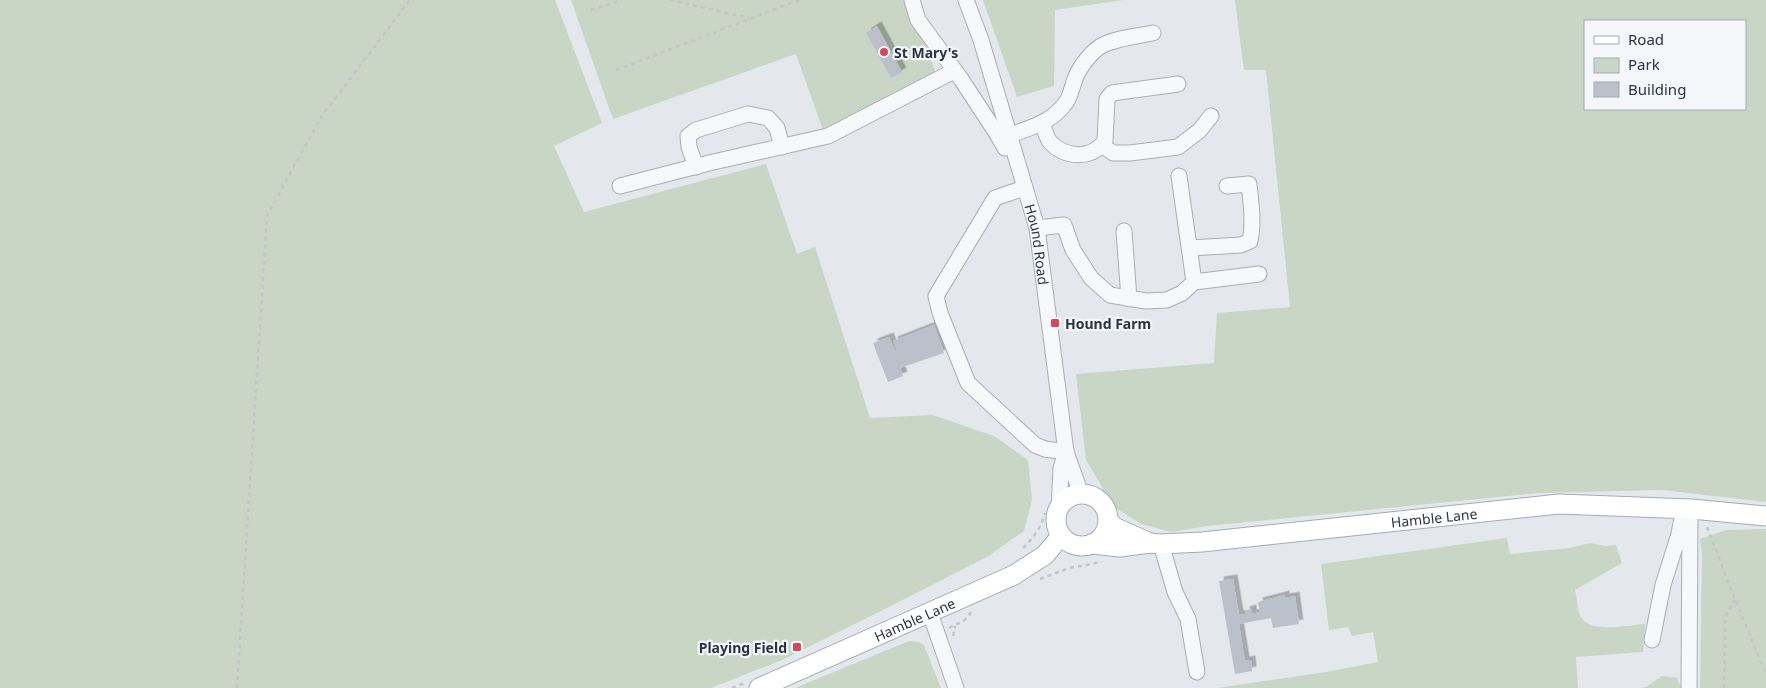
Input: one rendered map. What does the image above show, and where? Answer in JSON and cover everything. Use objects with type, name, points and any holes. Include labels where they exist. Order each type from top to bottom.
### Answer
[{"type":"main road","points":[[1092,544],[1100,540],[1105,532],[1110,514],[1101,502],[1086,490],[1071,496],[1064,502],[1056,518],[1061,536],[1070,543],[1079,546],[1092,544],[1120,547],[1156,543]]},
{"type":"main road","name":"Hamble Lane","points":[[1110,514],[1114,527],[1156,543],[1202,542],[1559,504],[1766,516]]},
{"type":"main road","name":"Hamble Lane","points":[[759,688],[1014,575],[1045,555],[1061,536]]},
{"type":"street","points":[[912,0],[918,20],[998,134],[1023,183],[995,198],[936,296],[940,313],[968,382],[1035,445],[1045,449],[1066,452],[1061,468],[1059,509]]},
{"type":"street","name":"Hound Road","points":[[966,0],[981,40],[1008,136],[1037,228],[1066,452],[1086,490]]},
{"type":"street","points":[[1008,136],[1042,124],[1060,110],[1068,99],[1076,77],[1085,61],[1100,46],[1153,33]]},
{"type":"street","points":[[620,186],[828,136],[954,71]]},
{"type":"street","points":[[1042,124],[1048,140],[1057,148],[1067,153],[1082,155],[1094,151],[1102,145],[1106,135],[1107,99],[1112,93],[1178,84]]},
{"type":"street","points":[[696,167],[689,147],[688,136],[696,130],[748,114],[768,118],[777,128],[782,147]]},
{"type":"street","points":[[1102,145],[1113,153],[1130,153],[1178,147],[1199,131],[1211,116]]},
{"type":"street","points":[[1179,176],[1194,282]]},
{"type":"street","points":[[1190,248],[1241,245],[1250,241],[1252,213],[1249,184],[1227,186]]},
{"type":"street","points":[[1037,228],[1064,225],[1072,250],[1091,278],[1110,295],[1128,299],[1146,301],[1167,300],[1182,293],[1194,282],[1259,274]]},
{"type":"street","points":[[1124,231],[1128,299]]},
{"type":"street","points":[[1652,640],[1663,585],[1683,519],[1693,513]]},
{"type":"street","points":[[1689,688],[1690,519],[1693,513]]},
{"type":"street","points":[[1156,543],[1175,592],[1188,619],[1197,672]]},
{"type":"street","points":[[930,613],[956,688]]},
{"type":"path","points":[[237,688],[267,216],[321,117],[410,0]]},
{"type":"path","points":[[590,10],[621,0]]},
{"type":"path","points":[[670,0],[750,19]]},
{"type":"path","points":[[616,70],[799,0]]},
{"type":"path","points":[[1086,490],[1110,514]]},
{"type":"path","points":[[1693,513],[1735,600],[1766,674]]},
{"type":"path","points":[[1037,580],[1069,568],[1106,562]]},
{"type":"path","points":[[1724,688],[1725,617],[1735,600]]},
{"type":"path","points":[[955,626],[965,620],[976,606]]},
{"type":"green space","points":[[0,0],[555,0],[602,123],[554,146],[584,212],[766,164],[797,254],[815,247],[870,418],[933,415],[994,436],[1028,460],[1032,500],[1024,531],[987,557],[881,611],[782,660],[711,688],[0,688]]},
{"type":"green space","points":[[571,0],[910,0],[941,88],[823,130],[796,54],[613,119]]},
{"type":"green space","points":[[983,0],[1123,0],[1055,10],[1054,86],[1017,97]]},
{"type":"green space","points":[[1235,0],[1766,0],[1766,502],[1662,490],[1538,493],[1207,526],[1172,532],[1141,524],[1114,507],[1086,460],[1076,374],[1214,363],[1217,313],[1290,307],[1266,70],[1244,70]]},
{"type":"green space","points":[[1766,529],[1766,688],[1700,688],[1702,556],[1700,539],[1726,530]]},
{"type":"green space","points":[[1507,538],[1510,554],[1570,548],[1590,543],[1605,546],[1616,545],[1622,563],[1575,590],[1579,611],[1581,617],[1586,622],[1601,627],[1645,624],[1643,652],[1576,657],[1578,688],[1217,688],[1326,672],[1378,662],[1373,632],[1352,636],[1348,627],[1329,630],[1321,564]]},
{"type":"green space","points":[[909,641],[919,642],[924,645],[941,688],[795,688]]},
{"type":"green space","points":[[1662,676],[1677,678],[1681,688],[1638,688],[1646,687]]},
{"type":"building","name":"St Mary's","points":[[877,26],[902,72],[891,78],[866,33]]},
{"type":"building","points":[[934,325],[944,353],[900,368],[903,376],[888,382],[873,343],[889,337],[895,351],[897,350],[893,341]]},
{"type":"building","points":[[1233,579],[1239,615],[1246,614],[1245,611],[1252,609],[1252,614],[1260,612],[1258,602],[1285,595],[1285,598],[1295,596],[1299,624],[1273,628],[1271,618],[1239,624],[1245,661],[1251,660],[1252,671],[1235,674],[1219,581]]},
{"type":"place","name":"St Mary's","points":[[884,52]]},
{"type":"place","name":"Hound Farm","points":[[1055,323]]},
{"type":"place","name":"Playing Field","points":[[797,647]]}]
